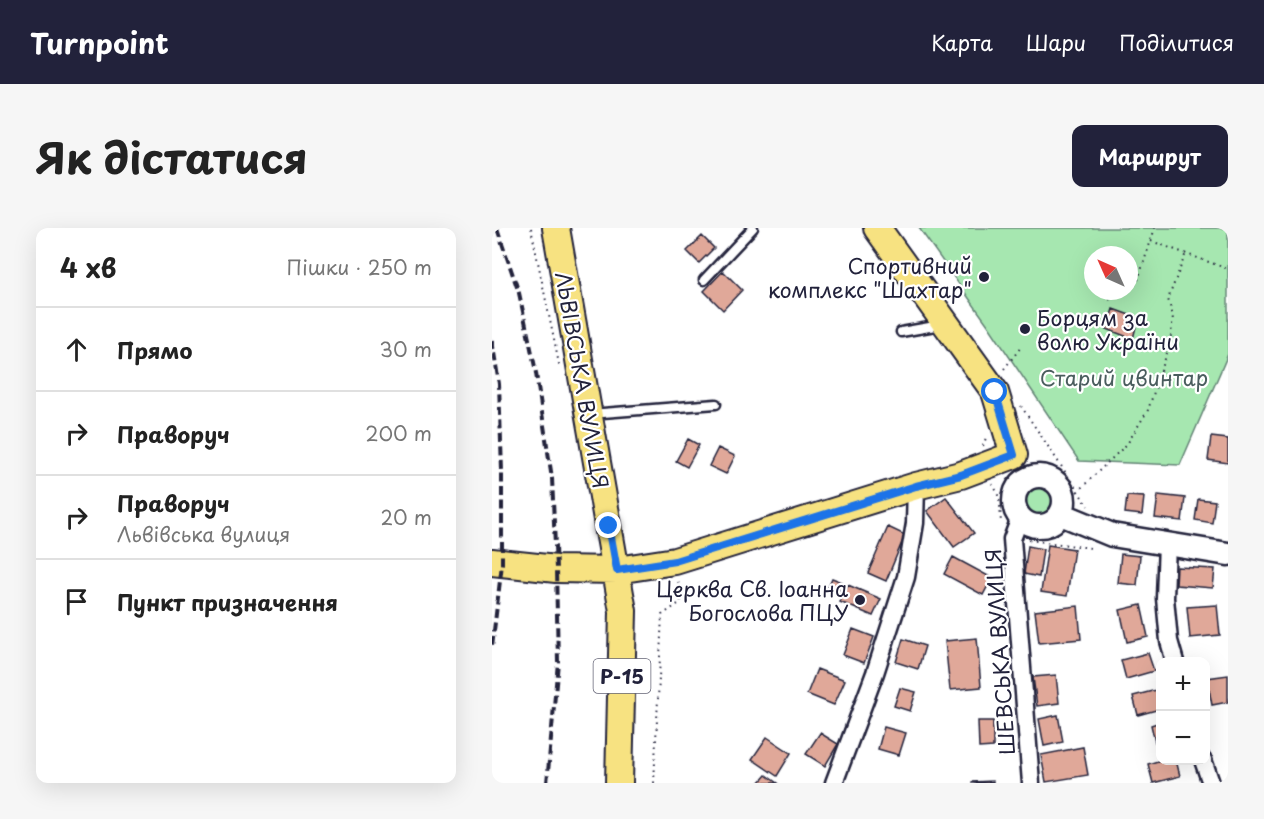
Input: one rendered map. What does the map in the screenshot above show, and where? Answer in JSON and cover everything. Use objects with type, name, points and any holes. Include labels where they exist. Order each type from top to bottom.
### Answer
[{"type":"main road","name":"ЛЬВІВСЬКА ВУЛИЦЯ","points":[[556,228],[623,611],[619,783]]},
{"type":"main road","points":[[878,228],[995,392],[1014,455],[1029,477]]},
{"type":"main road","points":[[492,562],[556,569],[617,570],[675,561],[916,486],[961,475],[1014,455]]},
{"type":"main road","points":[[1045,476],[1058,484],[1065,499],[1061,514],[1056,520],[1041,526],[1011,521],[1017,488],[1029,477],[1045,476]]},
{"type":"main road","points":[[1061,514],[1112,535],[1228,554]]},
{"type":"street","points":[[834,783],[875,673],[906,577],[915,524],[916,486]]},
{"type":"street","name":"ШЕВСЬКА ВУЛИЦЯ","points":[[1011,521],[1031,783]]},
{"type":"street","points":[[1167,543],[1165,598],[1169,641],[1174,657]]},
{"type":"street","points":[[1205,765],[1211,783]]},
{"type":"lane","points":[[704,279],[753,228]]},
{"type":"lane","points":[[901,332],[947,324]]},
{"type":"lane","points":[[590,414],[716,404]]},
{"type":"path","points":[[1138,280],[1155,228]]},
{"type":"path","points":[[1151,241],[1228,268]]},
{"type":"path","points":[[1077,492],[1127,444],[1148,410],[1170,345],[1173,316],[1168,299],[1186,253]]},
{"type":"path","points":[[1000,374],[1021,347]]},
{"type":"path","points":[[1019,404],[1089,507]]},
{"type":"path","points":[[980,450],[985,443],[987,433]]},
{"type":"path","points":[[986,479],[994,486],[1011,521]]},
{"type":"path","points":[[1027,540],[1097,548]]},
{"type":"path","points":[[654,783],[662,615],[681,602],[677,571]]},
{"type":"green space","name":"Старий цвинтар","points":[[919,228],[1228,228],[1228,354],[1180,465],[1079,461],[988,325]]},
{"type":"green space","points":[[1039,486],[1045,487],[1053,495],[1053,507],[1045,515],[1039,516],[1033,515],[1025,507],[1024,501],[1025,495],[1033,487]]},
{"type":"building","points":[[702,236],[714,248],[699,263],[687,251]]},
{"type":"building","points":[[723,271],[742,290],[723,310],[704,291]]},
{"type":"building","points":[[1113,309],[1138,318],[1133,339],[1107,329]]},
{"type":"building","points":[[1211,437],[1228,439],[1228,463],[1208,460]]},
{"type":"building","points":[[688,439],[699,445],[687,467],[676,461]]},
{"type":"building","points":[[718,448],[735,456],[726,474],[709,466]]},
{"type":"building","points":[[1158,495],[1185,498],[1182,521],[1155,518]]},
{"type":"building","points":[[1127,496],[1144,497],[1142,515],[1125,513]]},
{"type":"building","points":[[946,497],[974,533],[954,547],[927,511]]},
{"type":"building","points":[[1198,499],[1215,501],[1212,523],[1195,520]]},
{"type":"building","points":[[888,527],[905,535],[886,581],[868,573]]},
{"type":"building","points":[[1048,545],[1074,549],[1067,596],[1041,592]]},
{"type":"building","points":[[1028,546],[1043,549],[1039,577],[1024,574]]},
{"type":"building","points":[[1121,554],[1140,556],[1137,585],[1118,583]]},
{"type":"building","points":[[953,557],[992,578],[983,595],[944,574]]},
{"type":"building","points":[[1177,567],[1215,569],[1213,588],[1176,585]]},
{"type":"building","points":[[832,578],[842,582],[838,593],[827,589]]},
{"type":"building","name":"Церква Св. Іоанна Богослова ПЦУ","points":[[848,585],[881,599],[873,616],[840,602]]},
{"type":"building","points":[[1141,605],[1148,637],[1127,642],[1120,610]]},
{"type":"building","points":[[1217,605],[1220,635],[1190,638],[1187,607]]},
{"type":"building","points":[[1078,606],[1081,639],[1039,643],[1035,611]]},
{"type":"building","points":[[853,629],[874,637],[864,663],[843,655]]},
{"type":"building","points":[[977,638],[981,687],[950,690],[945,641]]},
{"type":"building","points":[[903,639],[925,646],[918,669],[896,662]]},
{"type":"building","points":[[1148,653],[1154,671],[1126,679],[1121,660]]},
{"type":"building","points":[[817,669],[845,680],[834,705],[807,694]]},
{"type":"building","points":[[1056,675],[1059,703],[1037,706],[1033,677]]},
{"type":"building","points":[[1228,675],[1228,702],[1212,705],[1210,678]]},
{"type":"building","points":[[900,688],[916,692],[910,711],[894,706]]},
{"type":"building","points":[[1156,690],[1156,710],[1138,715],[1133,696]]},
{"type":"building","points":[[1058,715],[1063,742],[1044,746],[1039,719]]},
{"type":"building","points":[[978,721],[993,721],[993,747],[979,748]]},
{"type":"building","points":[[1156,723],[1155,742],[1151,725]]},
{"type":"building","points":[[884,727],[906,733],[899,755],[878,749]]},
{"type":"building","points":[[820,733],[838,744],[825,766],[806,754]]},
{"type":"building","points":[[767,737],[791,753],[777,776],[752,759]]},
{"type":"building","points":[[1083,747],[1088,775],[1046,782],[1041,755]]},
{"type":"building","points":[[1156,762],[1156,765],[1177,765],[1180,776],[1153,783],[1148,764]]},
{"type":"building","points":[[766,775],[777,783],[759,783]]},
{"type":"building","points":[[993,781],[993,783],[972,783],[972,782]]},
{"type":"railway","points":[[497,228],[519,293],[535,367],[552,478],[558,662],[547,783]]},
{"type":"railway","points":[[492,340],[499,384],[502,471],[502,564],[492,647]]},
{"type":"place","name":"Спортивний комплекс \"Шахтар\"","points":[[984,277]]},
{"type":"place","name":"Борцям за волю України","points":[[1025,329]]},
{"type":"place","name":"Церква Св. Іоанна Богослова ПЦУ","points":[[860,600]]},
{"type":"route","points":[[609,526],[617,570],[675,561],[916,486],[961,475],[1014,455],[995,392]]}]
